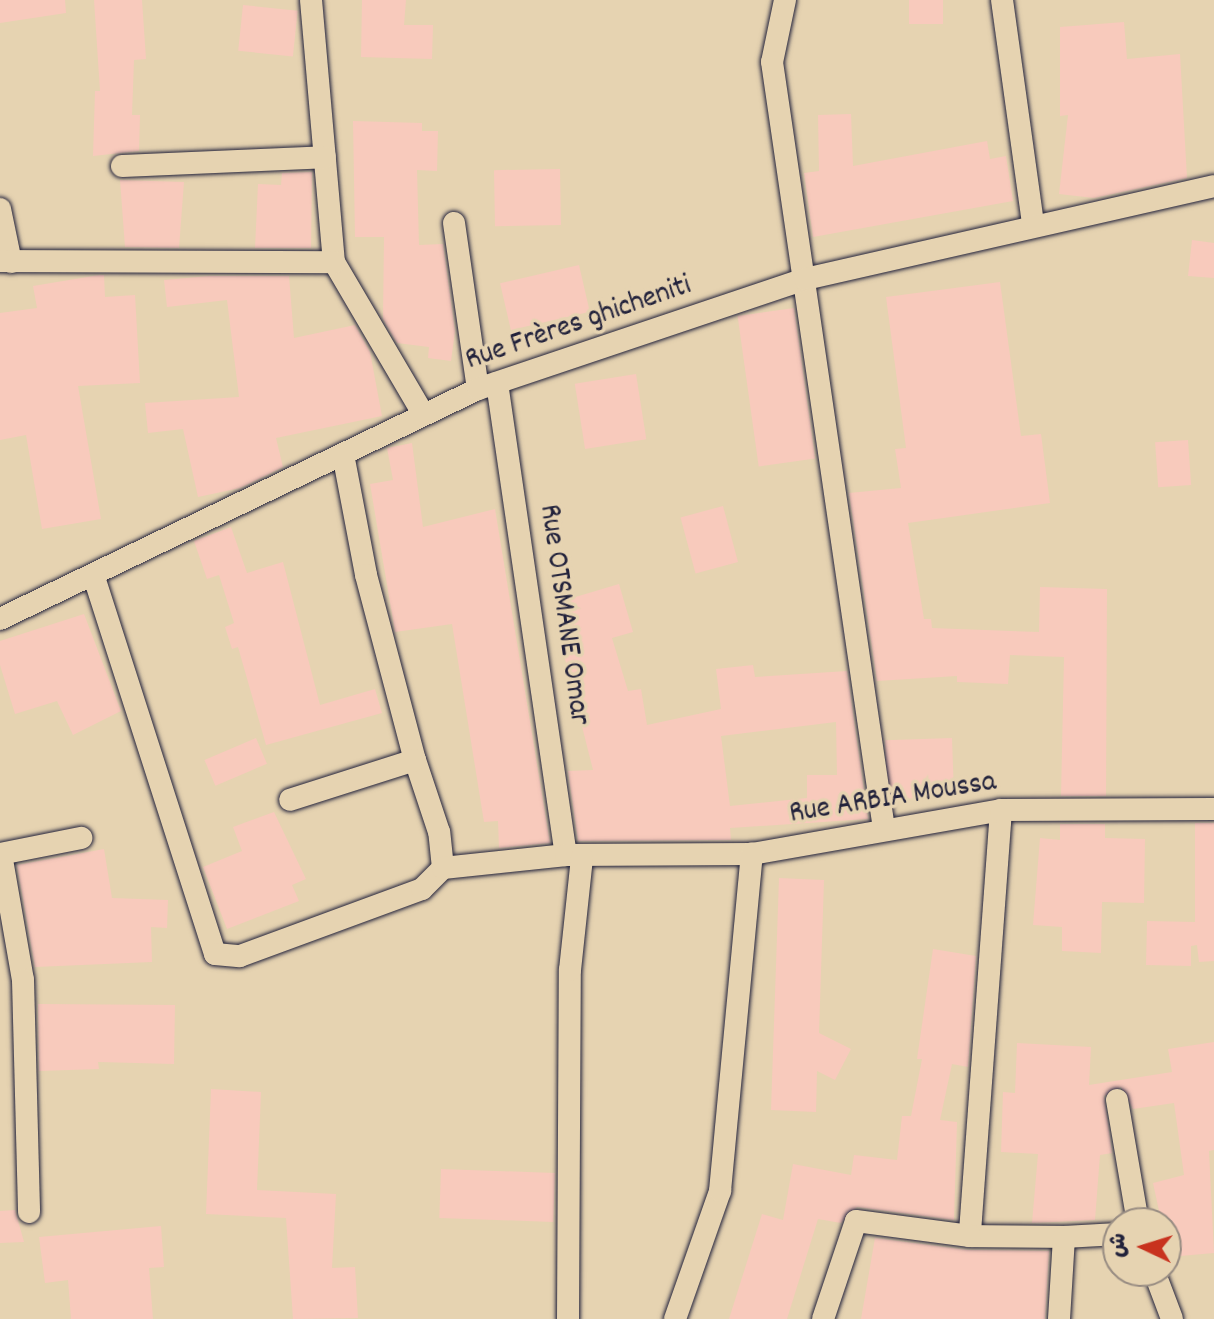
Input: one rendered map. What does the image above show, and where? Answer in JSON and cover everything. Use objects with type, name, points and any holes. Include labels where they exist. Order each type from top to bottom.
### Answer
[{"type":"street","points":[[311,0],[334,262],[423,414]]},
{"type":"street","points":[[785,0],[772,62],[884,829]]},
{"type":"street","points":[[1002,0],[1033,223]]},
{"type":"street","points":[[122,166],[325,157]]},
{"type":"street","name":"Rue Frères ghicheniti","points":[[0,619],[94,577],[423,414],[488,386],[805,279],[1033,223],[1214,186]]},
{"type":"street","points":[[0,209],[5,262],[334,262]]},
{"type":"street","name":"Rue OTSMANE Omar","points":[[454,223],[488,386],[574,856],[570,970],[568,1319]]},
{"type":"street","points":[[94,577],[215,954],[240,956],[422,889],[443,868],[439,832],[415,760],[366,575],[343,454]]},
{"type":"street","points":[[290,800],[415,760]]},
{"type":"street","name":"Rue ARBIA Moussa","points":[[443,868],[574,856],[752,854],[1001,810],[1214,809]]},
{"type":"street","points":[[970,1236],[1001,810]]},
{"type":"street","points":[[29,1212],[23,980],[0,854],[81,838]]},
{"type":"street","points":[[675,1319],[720,1191],[752,854]]},
{"type":"street","points":[[1117,1100],[1135,1207]]},
{"type":"street","points":[[823,1319],[856,1221],[970,1236],[1102,1235]]},
{"type":"street","points":[[1059,1319],[1064,1237]]},
{"type":"street","points":[[1160,1287],[1172,1319]]},
{"type":"building","points":[[0,0],[65,0],[66,13],[0,23]]},
{"type":"building","points":[[94,0],[142,0],[146,59],[134,60],[132,115],[140,115],[139,151],[93,156],[95,91],[100,91]]},
{"type":"building","points":[[362,0],[406,0],[404,25],[433,25],[432,59],[361,57]]},
{"type":"building","points":[[909,0],[943,0],[943,24],[909,24]]},
{"type":"building","points":[[243,5],[298,11],[293,56],[238,51]]},
{"type":"building","points":[[1124,22],[1127,59],[1180,54],[1187,178],[1094,198],[1059,194],[1068,115],[1060,116],[1060,27]]},
{"type":"building","points":[[851,114],[853,166],[987,141],[990,159],[1006,156],[1013,201],[813,237],[804,173],[819,171],[818,115]]},
{"type":"building","points":[[353,121],[422,123],[422,131],[438,131],[437,171],[417,170],[419,245],[443,244],[455,331],[451,361],[428,358],[429,347],[397,343],[383,319],[384,237],[355,237]]},
{"type":"building","points":[[560,169],[561,225],[495,226],[494,170]]},
{"type":"building","points":[[312,172],[311,248],[255,248],[258,184],[281,185],[282,173]]},
{"type":"building","points":[[120,180],[184,182],[179,248],[125,247]]},
{"type":"building","points":[[1192,240],[1214,243],[1214,278],[1188,276]]},
{"type":"building","points":[[579,265],[590,312],[511,330],[500,283]]},
{"type":"building","points":[[104,275],[105,297],[135,295],[140,383],[78,386],[101,519],[42,529],[26,435],[0,440],[0,313],[37,308],[33,286]]},
{"type":"building","points":[[209,276],[289,276],[294,338],[355,325],[370,352],[382,416],[276,438],[283,467],[240,488],[198,497],[183,429],[148,433],[145,403],[239,397],[227,300],[167,307],[164,280]]},
{"type":"building","points":[[1000,282],[1021,436],[1041,434],[1050,503],[908,523],[924,619],[931,619],[932,628],[1039,632],[1040,587],[1107,589],[1106,796],[1061,796],[1064,657],[1010,655],[1008,684],[957,682],[957,676],[877,681],[849,493],[901,488],[895,449],[906,448],[886,297]]},
{"type":"building","points":[[794,308],[815,459],[759,466],[738,316]]},
{"type":"building","points":[[636,374],[646,439],[585,449],[575,384]]},
{"type":"building","points":[[1188,440],[1191,485],[1158,487],[1155,442]]},
{"type":"building","points":[[412,443],[423,527],[495,509],[550,843],[499,848],[498,821],[484,822],[452,624],[395,632],[370,484],[393,480],[387,448]]},
{"type":"building","points":[[723,506],[738,562],[696,573],[680,517]]},
{"type":"building","points":[[231,527],[247,573],[283,562],[320,705],[375,689],[382,713],[266,745],[238,647],[232,649],[225,627],[234,623],[219,575],[207,579],[194,541]]},
{"type":"building","points":[[619,584],[633,632],[612,638],[628,691],[641,689],[647,725],[721,709],[716,669],[753,665],[755,677],[847,671],[868,819],[730,828],[731,840],[578,841],[568,771],[593,770],[563,651],[576,647],[562,601]],"holes":[[[836,722],[837,775],[807,775],[807,798],[730,806],[721,736]]]},
{"type":"building","points":[[84,614],[121,711],[73,735],[57,701],[15,714],[0,665],[0,641]]},
{"type":"building","points":[[256,738],[267,764],[215,786],[204,760]]},
{"type":"building","points":[[952,738],[954,797],[887,799],[885,740]]},
{"type":"building","points":[[274,812],[306,879],[292,885],[299,901],[227,929],[203,867],[242,851],[233,827]]},
{"type":"building","points":[[1195,823],[1214,823],[1214,961],[1199,962],[1197,945],[1191,946],[1191,966],[1146,965],[1147,921],[1195,922]]},
{"type":"building","points":[[1060,824],[1105,824],[1105,838],[1145,839],[1144,903],[1102,902],[1101,953],[1062,951],[1062,927],[1033,925],[1040,838],[1060,840]]},
{"type":"building","points":[[104,849],[112,898],[168,900],[167,928],[151,927],[152,962],[35,967],[17,865]]},
{"type":"building","points":[[779,878],[824,880],[819,1033],[851,1049],[835,1080],[817,1071],[816,1112],[771,1110]]},
{"type":"building","points":[[933,949],[976,956],[968,1067],[952,1064],[940,1120],[957,1122],[954,1220],[857,1207],[841,1223],[818,1219],[787,1319],[729,1319],[762,1214],[783,1220],[793,1164],[851,1175],[854,1155],[897,1160],[902,1116],[911,1116],[922,1059],[917,1059]]},
{"type":"building","points":[[38,1004],[175,1005],[174,1064],[98,1062],[99,1069],[39,1071]]},
{"type":"building","points":[[1214,1042],[1214,1150],[1209,1151],[1214,1253],[1182,1256],[1182,1207],[1158,1207],[1153,1183],[1184,1175],[1174,1103],[1133,1109],[1121,1087],[1104,1096],[1112,1153],[1100,1155],[1095,1220],[1032,1223],[1038,1154],[1001,1152],[1003,1092],[1015,1093],[1017,1043],[1091,1047],[1089,1085],[1172,1072],[1168,1049]]},
{"type":"building","points":[[211,1089],[261,1092],[257,1190],[336,1194],[332,1268],[355,1267],[358,1318],[293,1319],[286,1218],[206,1214]]},
{"type":"building","points":[[441,1169],[555,1173],[553,1222],[439,1218]]},
{"type":"building","points":[[15,1210],[24,1242],[0,1243],[0,1211]]},
{"type":"building","points":[[161,1226],[164,1267],[149,1268],[153,1319],[71,1319],[68,1280],[45,1283],[39,1237]]},
{"type":"building","points":[[875,1238],[968,1250],[1049,1251],[1045,1319],[861,1319]]}]
